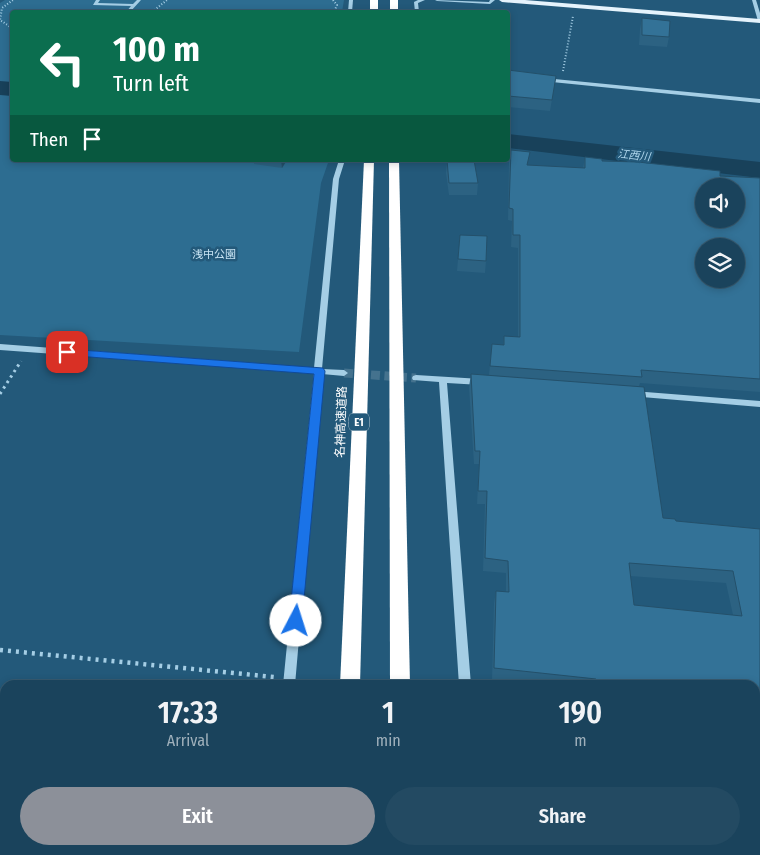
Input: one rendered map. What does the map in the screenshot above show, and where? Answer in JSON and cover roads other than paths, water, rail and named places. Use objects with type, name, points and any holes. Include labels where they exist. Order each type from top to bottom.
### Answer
[{"type":"highway","name":"名神高速道路","points":[[350,680],[368,162]]},
{"type":"highway","points":[[394,162],[400,680]]},
{"type":"main road","points":[[502,0],[760,21]]},
{"type":"street","points":[[98,0],[95,4],[134,5]]},
{"type":"street","points":[[130,10],[139,0]]},
{"type":"street","points":[[417,10],[416,2],[423,0]]},
{"type":"street","points":[[437,0],[490,3],[493,0]]},
{"type":"street","points":[[754,0],[760,21]]},
{"type":"street","points":[[534,79],[760,101]]},
{"type":"street","points":[[290,680],[336,179],[341,162]]},
{"type":"street","points":[[0,347],[344,373]]},
{"type":"street","points":[[416,378],[492,383]]},
{"type":"street","points":[[443,379],[465,680]]},
{"type":"street","points":[[621,393],[760,404]]},
{"type":"waterway","name":"江西川","points":[[0,88],[10,89]]},
{"type":"waterway","name":"江西川","points":[[510,141],[760,170]]},
{"type":"tunnel","points":[[344,373],[416,378]]},
{"type":"park label","name":"浅中公園","points":[[214,254]]}]
